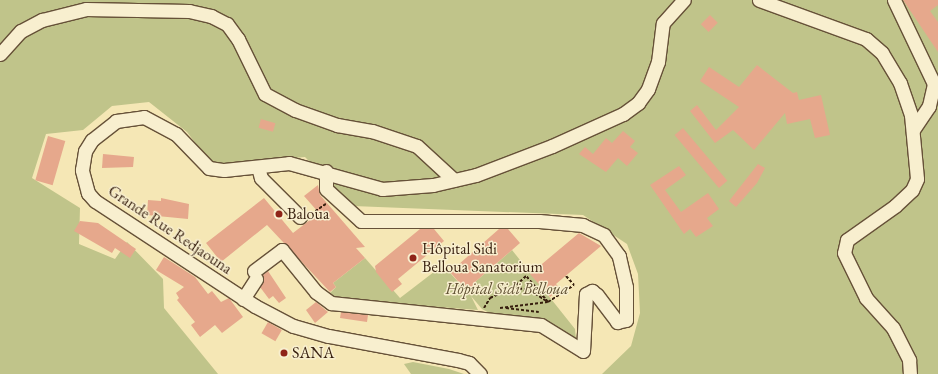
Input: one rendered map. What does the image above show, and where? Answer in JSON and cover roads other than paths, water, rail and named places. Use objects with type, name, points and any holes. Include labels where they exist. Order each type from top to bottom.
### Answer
[{"type":"street","name":"Grande Rue Redjaouna","points":[[480,374],[469,364],[458,360],[328,336],[294,326],[243,299],[95,201],[84,183],[82,159],[92,140],[104,129],[128,117],[144,117],[176,134],[209,168],[258,167],[289,162],[326,171],[382,189],[454,180],[514,162],[623,114],[638,103],[648,89],[658,62],[663,23],[684,0]]},
{"type":"street","points":[[759,0],[866,39],[882,54],[900,83],[913,130],[918,169],[912,190],[895,206],[855,231],[847,240],[844,253],[866,298],[893,328],[909,360],[910,374]]},
{"type":"street","points":[[894,0],[934,84],[929,106],[913,130]]},
{"type":"street","points":[[0,54],[4,46],[32,26],[86,10],[189,11],[211,16],[227,24],[238,39],[265,94],[295,110],[336,125],[372,131],[417,146],[454,180]]},
{"type":"street","points":[[258,167],[261,178],[306,217]]},
{"type":"street","points":[[243,299],[255,275],[282,250],[316,292],[331,303],[541,325],[582,351],[586,294],[592,291],[597,295],[617,322],[626,320],[626,287],[614,244],[583,225],[426,219],[361,221],[326,188],[326,171]]},
{"type":"place","name":"Baloua","points":[[279,214]]},
{"type":"place","name":"Hôpital Sidi Belloua Sanatorium","points":[[413,258]]},
{"type":"place","name":"SANA","points":[[284,353]]},
{"type":"park label","name":"Hôpital Sidi Belloua","points":[[507,289]]}]
